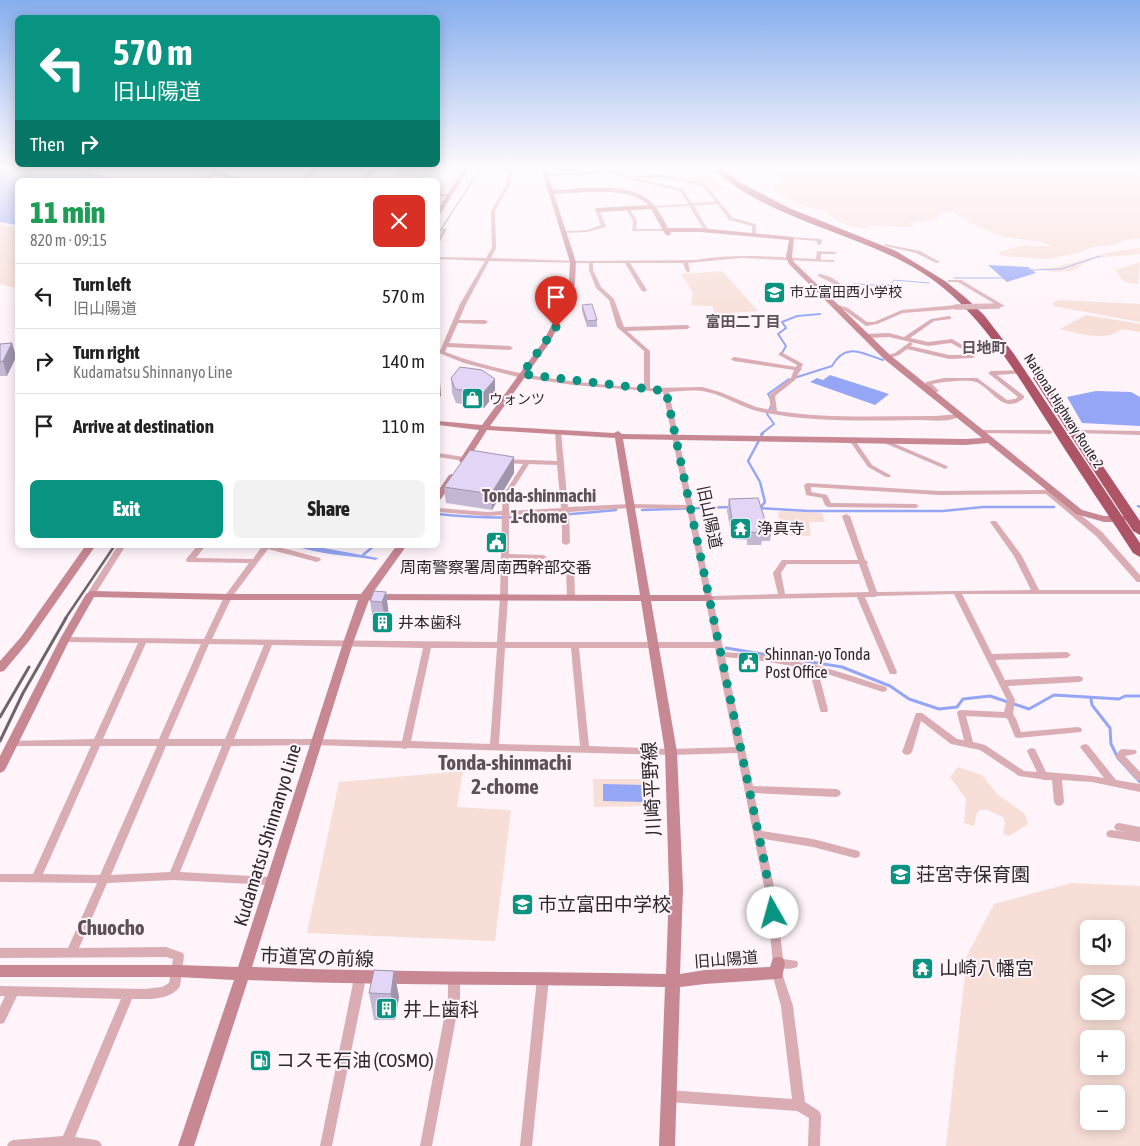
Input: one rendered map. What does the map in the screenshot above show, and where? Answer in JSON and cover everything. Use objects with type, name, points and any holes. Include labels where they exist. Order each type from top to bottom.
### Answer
[{"type":"highway","name":"National Highway Route 2","points":[[819,221],[864,240],[918,267],[979,314],[995,332],[1022,372],[1053,423],[1140,553]]},
{"type":"highway","name":"National Highway Route 2","points":[[830,221],[887,245],[950,281],[986,310],[1006,331],[1140,532]]},
{"type":"street","points":[[494,221],[495,238],[490,259],[463,304],[446,345],[440,353],[470,363],[522,374],[666,391],[694,388],[712,391],[752,408],[774,412],[869,420],[958,416]]},
{"type":"street","points":[[440,494],[565,311],[573,284],[573,262],[562,221]]},
{"type":"street","points":[[566,232],[587,231],[604,226],[602,221]]},
{"type":"street","points":[[634,221],[634,230],[667,233],[706,230],[820,240],[819,244]]},
{"type":"street","points":[[660,221],[667,233]]},
{"type":"street","points":[[701,221],[706,230]]},
{"type":"street","points":[[737,221],[754,225],[754,234]]},
{"type":"street","points":[[440,238],[445,229]]},
{"type":"street","points":[[790,260],[792,238]]},
{"type":"street","points":[[887,245],[918,252],[938,262]]},
{"type":"street","points":[[818,261],[819,252],[834,253]]},
{"type":"street","points":[[440,258],[591,262],[685,261],[750,257],[832,261]]},
{"type":"street","points":[[790,260],[887,357],[1099,534],[1140,580]]},
{"type":"street","points":[[626,261],[644,290]]},
{"type":"street","points":[[685,261],[688,271]]},
{"type":"street","points":[[591,262],[591,270],[599,288],[611,299],[618,324],[647,351],[647,389]]},
{"type":"street","points":[[820,275],[837,283],[839,286]]},
{"type":"street","points":[[835,306],[846,309],[866,324],[875,323],[902,312],[956,306],[1002,306],[959,281],[950,281]]},
{"type":"street","points":[[821,291],[839,286],[851,288],[855,284]]},
{"type":"street","points":[[906,338],[933,320],[949,318]]},
{"type":"street","points":[[456,320],[485,322]]},
{"type":"street","points":[[624,328],[687,327]]},
{"type":"street","points":[[864,334],[881,330]]},
{"type":"street","points":[[864,334],[889,335],[928,344],[952,340],[974,354],[971,357],[949,358],[906,347]]},
{"type":"street","points":[[887,357],[915,340]]},
{"type":"street","points":[[446,345],[510,348]]},
{"type":"street","points":[[774,412],[772,394],[793,379],[799,369],[799,362],[781,354]]},
{"type":"street","points":[[734,359],[799,369]]},
{"type":"street","points":[[929,393],[936,391],[928,383],[968,379],[977,380],[1006,402],[1017,401],[1022,397],[992,373],[1022,372]]},
{"type":"street","name":"旧山陽道","points":[[666,391],[772,896],[777,968],[674,982]]},
{"type":"street","points":[[440,423],[484,428],[674,436],[965,442],[988,440]]},
{"type":"street","points":[[558,432],[559,463],[566,514],[566,543]]},
{"type":"street","points":[[978,432],[1050,432]]},
{"type":"street","points":[[1082,432],[1140,433]]},
{"type":"street","name":"川崎平野線","points":[[618,434],[671,752],[676,888],[667,1146]]},
{"type":"street","points":[[852,440],[870,466],[888,476]]},
{"type":"street","points":[[884,440],[945,468]]},
{"type":"street","points":[[440,455],[482,461]]},
{"type":"street","points":[[491,461],[559,463]]},
{"type":"street","points":[[494,746],[502,644],[506,556],[506,495],[527,462]]},
{"type":"street","points":[[916,506],[828,506],[825,496],[808,494],[807,485],[939,493],[1048,490],[1088,516],[1118,519],[1131,518]]},
{"type":"street","points":[[440,510],[507,515],[566,514],[630,506],[690,507]]},
{"type":"street","points":[[846,516],[864,562],[874,595]]},
{"type":"street","points":[[994,522],[1018,556],[1036,592]]},
{"type":"street","points":[[0,668],[25,639],[89,548]]},
{"type":"street","points":[[0,768],[65,639],[120,548]]},
{"type":"street","points":[[200,548],[190,560],[255,561]]},
{"type":"street","points":[[72,952],[206,642],[228,597],[265,548]]},
{"type":"street","points":[[273,548],[317,560]]},
{"type":"street","name":"Kudamatsu Shinnanyo Line","points":[[186,1146],[252,946],[348,643],[365,596],[400,548]]},
{"type":"street","points":[[506,556],[543,557]]},
{"type":"street","points":[[782,597],[777,573],[785,562],[864,562]]},
{"type":"street","points":[[570,565],[571,598]]},
{"type":"street","points":[[91,594],[228,597],[365,596],[645,599],[957,592],[1140,592]]},
{"type":"street","points":[[957,592],[1003,683],[1018,735],[1078,730]]},
{"type":"street","points":[[860,595],[893,672]]},
{"type":"street","points":[[65,639],[142,642],[653,646],[720,650],[836,671],[883,689]]},
{"type":"street","points":[[36,878],[142,642]]},
{"type":"street","points":[[173,876],[269,642]]},
{"type":"street","points":[[405,746],[428,645]]},
{"type":"street","points":[[575,646],[585,750]]},
{"type":"street","points":[[990,657],[1067,655]]},
{"type":"street","points":[[812,666],[824,710]]},
{"type":"street","points":[[1003,683],[1079,679]]},
{"type":"street","points":[[969,744],[961,713],[1010,707]]},
{"type":"street","points":[[907,752],[919,715],[954,742],[982,747],[1022,774],[1112,781],[1140,788]]},
{"type":"street","points":[[13,743],[316,742],[671,752],[741,750]]},
{"type":"street","points":[[1085,747],[1112,781]]},
{"type":"street","points":[[1032,752],[1044,777]]},
{"type":"street","points":[[1132,752],[1123,752],[1120,756],[1140,778]]},
{"type":"street","points":[[1056,778],[1059,802]]},
{"type":"street","points":[[749,789],[836,793]]},
{"type":"street","points":[[1119,827],[1140,830]]},
{"type":"street","points":[[759,834],[813,843],[855,854]]},
{"type":"street","points":[[1111,834],[1140,838]]},
{"type":"street","points":[[0,878],[104,879],[173,876],[271,882]]},
{"type":"street","points":[[0,953],[166,952],[178,956],[178,971],[174,986],[164,992],[128,994],[0,991]]},
{"type":"street","points":[[793,964],[777,968],[787,1006],[799,1105]]},
{"type":"street","name":"市道宮の前線","points":[[0,971],[178,971],[360,978],[454,980],[543,978],[674,982]]},
{"type":"street","points":[[326,1146],[360,978]]},
{"type":"street","points":[[526,1146],[543,978]]},
{"type":"street","points":[[426,1146],[454,997],[454,980]]},
{"type":"street","points":[[0,1019],[13,992]]},
{"type":"street","points":[[67,1142],[128,994]]},
{"type":"street","points":[[668,1096],[799,1105],[815,1115],[814,1146]]},
{"type":"street","points":[[13,1146],[67,1142],[96,1146]]},
{"type":"shaded area","points":[[839,221],[920,221],[910,223],[914,226],[908,227],[869,225],[868,228],[862,228]]},
{"type":"shaded area","points":[[968,221],[1140,221],[1140,239],[1132,238],[1112,245],[1093,247],[1078,253],[1048,259],[1002,256],[998,252],[1021,246],[1051,246],[1041,242],[1000,236]]},
{"type":"shaded area","points":[[0,225],[15,228],[15,288],[0,284]]},
{"type":"shaded area","points":[[1140,248],[1140,254],[1095,258],[1071,271],[1052,272],[1038,268],[1052,268],[1115,251]]},
{"type":"shaded area","points":[[1140,262],[1138,284],[1124,281],[1116,270]]},
{"type":"shaded area","points":[[722,271],[758,311],[715,314],[712,306],[691,305],[693,292],[681,274]]},
{"type":"shaded area","points":[[1059,300],[1140,304],[1140,322],[1053,306],[1053,303]]},
{"type":"shaded area","points":[[1086,315],[1140,324],[1140,332],[1122,329],[1108,335],[1092,336],[1060,329]]},
{"type":"shaded area","points":[[780,511],[822,513],[825,522],[809,522],[811,536],[782,536],[778,513]]},
{"type":"shaded area","points":[[958,767],[982,775],[997,794],[1025,814],[1028,824],[1009,836],[1003,834],[1005,823],[1003,817],[987,810],[980,810],[977,813],[974,826],[964,823],[966,799],[950,777]]},
{"type":"shaded area","points":[[463,771],[457,807],[511,810],[495,941],[307,933],[339,782]]},
{"type":"shaded area","points":[[593,779],[648,779],[650,806],[594,807]]},
{"type":"shaded area","points":[[1071,883],[1140,886],[1140,1146],[946,1146],[967,956],[994,904]]},
{"type":"water","points":[[15,221],[15,225],[0,222]]},
{"type":"water","points":[[988,265],[1028,267],[1036,273],[1007,282]]},
{"type":"water","points":[[830,375],[889,394],[875,405],[810,382],[817,378],[823,380]]},
{"type":"water","points":[[1096,391],[1131,392],[1140,397],[1140,426],[1082,423],[1067,397]]},
{"type":"water","points":[[302,548],[323,548],[378,558],[376,560],[323,553]]},
{"type":"water","points":[[603,784],[644,785],[645,802],[603,801]]},
{"type":"building","points":[[592,304],[597,320],[587,321],[582,305]]},
{"type":"building","points":[[12,343],[3,361],[0,362],[0,344]]},
{"type":"building","points":[[460,367],[482,370],[495,379],[483,393],[455,389],[451,378]]},
{"type":"building","points":[[470,450],[514,457],[491,494],[444,487]]},
{"type":"building","points":[[758,498],[765,520],[770,521],[772,529],[762,529],[763,533],[749,532],[748,527],[733,527],[729,499]]},
{"type":"building","points":[[374,591],[386,592],[382,602],[370,601]]},
{"type":"building","points":[[374,970],[394,971],[391,994],[369,993]]},
{"type":"waterway","points":[[1032,270],[1061,269],[1100,256]]},
{"type":"waterway","points":[[954,278],[1005,278]]},
{"type":"waterway","points":[[891,285],[894,280],[929,283]]},
{"type":"waterway","points":[[855,286],[858,284],[891,285]]},
{"type":"waterway","points":[[841,287],[852,289],[857,285]]},
{"type":"waterway","points":[[875,285],[891,285]]},
{"type":"waterway","points":[[828,292],[835,288]]},
{"type":"waterway","points":[[782,353],[786,346],[778,334],[786,328],[782,322],[797,316],[820,314]]},
{"type":"waterway","points":[[794,378],[832,366],[842,354],[848,352],[861,352],[883,360]]},
{"type":"waterway","points":[[772,401],[768,394],[789,379]]},
{"type":"waterway","points":[[761,434],[774,424],[767,414],[771,406]]},
{"type":"waterway","points":[[760,508],[765,502],[760,482],[748,461],[763,433]]},
{"type":"waterway","points":[[642,510],[731,507]]},
{"type":"waterway","points":[[759,508],[809,511],[943,511],[983,507],[1054,507]]},
{"type":"waterway","points":[[440,514],[483,517],[549,516],[616,510]]},
{"type":"waterway","points":[[363,555],[371,548]]},
{"type":"waterway","points":[[726,648],[842,667],[890,686],[909,699],[939,709],[957,707],[963,699],[990,696],[1029,709],[1054,695],[1119,699],[1125,696],[1140,696]]},
{"type":"waterway","points":[[1091,699],[1092,705],[1110,728],[1111,744],[1118,758],[1140,782]]},
{"type":"railway","points":[[440,231],[446,221]]},
{"type":"railway","points":[[65,619],[113,548]]},
{"type":"railway","points":[[0,741],[23,693],[66,618]]},
{"type":"railway","points":[[0,717],[29,667]]},
{"type":"place","name":"市立富田西小学校","points":[[774,292]]},
{"type":"place","name":"ウォンツ","points":[[473,399]]},
{"type":"place","name":"浄真寺","points":[[741,528]]},
{"type":"place","name":"周南警察署周南西幹部交番","points":[[496,543]]},
{"type":"place","name":"井本歯科","points":[[382,622]]},
{"type":"place","name":"Shinnan-yo Tonda Post Office","points":[[749,663]]},
{"type":"place","name":"荘宮寺保育園","points":[[900,874]]},
{"type":"place","name":"市立富田中学校","points":[[522,904]]},
{"type":"place","name":"山崎八幡宮","points":[[923,968]]},
{"type":"place","name":"井上歯科","points":[[387,1009]]},
{"type":"place","name":"コスモ石油 (COSMO)","points":[[260,1060]]},
{"type":"district","name":"富田二丁目","points":[[743,321]]},
{"type":"district","name":"日地町","points":[[984,347]]},
{"type":"district","name":"Tonda-shinmachi 1-chome","points":[[539,505]]},
{"type":"district","name":"Tonda-shinmachi 2-chome","points":[[505,774]]},
{"type":"district","name":"Chuocho","points":[[111,927]]},
{"type":"route","points":[[556,327],[522,374],[583,383],[666,391],[772,896],[773,913]]}]
